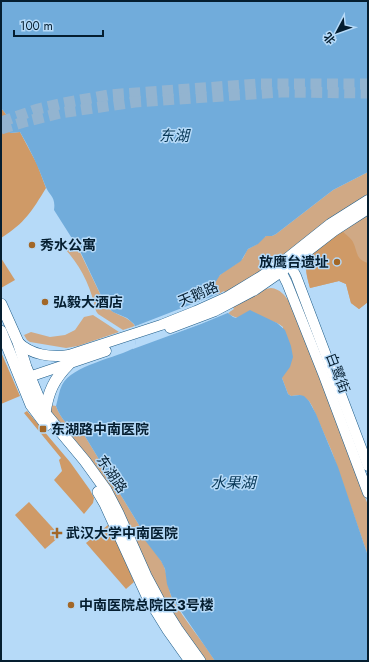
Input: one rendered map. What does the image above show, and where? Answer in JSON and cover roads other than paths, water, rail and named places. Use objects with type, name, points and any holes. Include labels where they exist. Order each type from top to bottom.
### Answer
[{"type":"main road","name":"天鹅路","points":[[18,342],[23,347],[38,353],[62,356],[79,353],[199,318],[229,300],[255,290],[330,224],[368,200]]},
{"type":"main road","name":"天鹅路","points":[[288,262],[368,209]]},
{"type":"main road","name":"白鹭街","points":[[288,262],[368,466]]},
{"type":"main road","name":"白鹭街","points":[[280,269],[287,282],[368,492]]},
{"type":"main road","name":"东湖路","points":[[1,304],[18,342],[25,379],[36,412],[91,480],[105,504],[147,596],[168,630],[190,661]]},
{"type":"main road","name":"东湖路","points":[[1,331],[25,379],[45,413],[85,461],[106,490],[146,576],[160,602],[200,661]]},
{"type":"main road","name":"天鹅路","points":[[25,379],[69,364],[129,339]]},
{"type":"main road","points":[[45,413],[49,393],[55,379],[69,364]]},
{"type":"water","points":[[1,1],[368,1],[368,172],[333,190],[276,234],[266,236],[258,244],[248,249],[241,261],[220,275],[214,288],[228,313],[233,317],[236,318],[250,310],[277,323],[285,330],[291,346],[293,357],[290,367],[282,378],[288,394],[291,396],[304,396],[309,401],[316,414],[338,467],[368,556],[368,661],[215,661],[172,598],[167,584],[165,569],[161,561],[144,539],[139,525],[83,433],[66,423],[60,415],[56,406],[61,387],[67,378],[85,367],[136,347],[135,326],[127,318],[113,312],[106,306],[80,251],[54,210],[53,199],[24,138],[20,132],[10,133],[6,114],[1,108]]},
{"type":"tunnel","points":[[1,122],[38,109],[108,95],[258,84],[368,84]]},
{"type":"tunnel","points":[[1,129],[60,113],[135,102],[281,92],[368,93]]},
{"type":"place","name":"秀水公寓","points":[[32,245]]},
{"type":"place","name":"放鹰台遗址","points":[[337,262]]},
{"type":"place","name":"弘毅大酒店","points":[[45,302]]},
{"type":"place","name":"东湖路中南医院","points":[[43,429]]},
{"type":"place","name":"武汉大学中南医院","points":[[57,533]]},
{"type":"place","name":"中南医院总院区3号楼","points":[[71,605]]},
{"type":"water label","name":"东湖","points":[[174,136]]},
{"type":"water label","name":"水果湖","points":[[233,483]]}]
